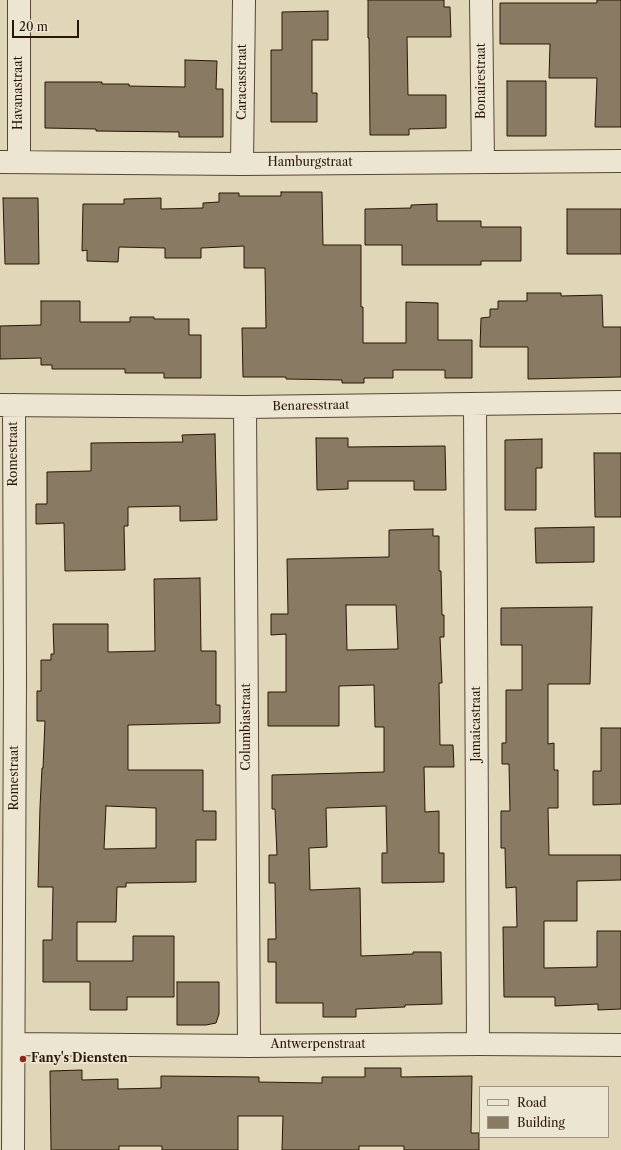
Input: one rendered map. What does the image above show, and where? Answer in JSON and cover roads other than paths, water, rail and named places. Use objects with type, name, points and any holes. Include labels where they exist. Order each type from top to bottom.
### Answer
[{"type":"street","name":"Havanastraat","points":[[10,162],[19,0]]},
{"type":"street","name":"Caracasstraat","points":[[242,164],[244,0]]},
{"type":"street","name":"Bonairestraat","points":[[481,0],[482,162]]},
{"type":"street","name":"Hamburgstraat","points":[[10,162],[242,164],[621,161]]},
{"type":"street","name":"Benaresstraat","points":[[7,405],[245,407],[621,402]]},
{"type":"street","name":"Jamaicastraat","points":[[475,404],[478,1044]]},
{"type":"street","name":"Romestraat","points":[[7,405],[15,678],[13,1150]]},
{"type":"street","name":"Columbiastraat","points":[[245,407],[249,1046]]},
{"type":"street","name":"Antwerpenstraat","points":[[14,1044],[249,1046],[478,1044],[621,1045]]},
{"type":"place","name":"Fany's Diensten","points":[[23,1059]]}]
